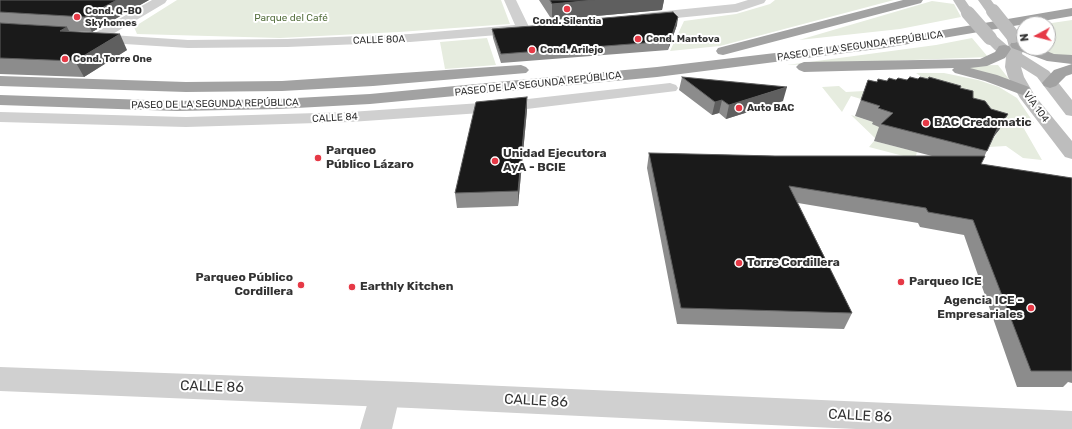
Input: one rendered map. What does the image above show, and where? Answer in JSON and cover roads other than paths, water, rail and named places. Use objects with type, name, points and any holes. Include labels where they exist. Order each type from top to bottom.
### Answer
[{"type":"highway","points":[[723,51],[917,0]]},
{"type":"highway","name":"PASEO DE LA SEGUNDA REPÚBLICA","points":[[658,65],[723,51],[900,31],[1072,2]]},
{"type":"highway","name":"PASEO DE LA SEGUNDA REPÚBLICA","points":[[0,100],[177,106],[278,104],[446,93],[658,65],[920,39],[1072,12]]},
{"type":"highway","points":[[658,65],[982,63],[1000,55],[1012,47],[1052,58],[1072,60]]},
{"type":"highway","points":[[907,64],[948,67],[971,72],[1023,90]]},
{"type":"highway","name":"PASEO DE LA SEGUNDA REPÚBLICA","points":[[548,68],[572,66]]},
{"type":"highway","name":"PASEO DE LA SEGUNDA REPÚBLICA","points":[[0,82],[140,86],[282,86],[442,77],[533,69]]},
{"type":"highway","points":[[1050,83],[1060,73],[1072,69]]},
{"type":"main road","points":[[959,0],[968,13],[990,38],[1012,47]]},
{"type":"main road","points":[[984,0],[993,11],[1012,47],[1033,67],[1043,74],[1072,111]]},
{"type":"main road","name":"VÍA 104","points":[[1012,47],[1013,68],[1023,90],[1072,153]]},
{"type":"street","points":[[96,38],[161,0]]},
{"type":"street","points":[[510,0],[523,29]]},
{"type":"street","points":[[634,18],[737,8],[758,1]]},
{"type":"street","name":"CALLE 80A","points":[[82,37],[188,44],[287,43],[410,38],[539,28]]},
{"type":"street","name":"CALLE 84","points":[[0,117],[186,122],[350,117],[510,106],[670,88]]},
{"type":"street","name":"CALLE 86","points":[[0,379],[1072,425]]},
{"type":"street","points":[[376,429],[385,395]]},
{"type":"place","name":"Cond. Silentia","points":[[567,9]]},
{"type":"place","name":"Cond. Q-BO Skyhomes","points":[[77,17]]},
{"type":"place","name":"Cond. Mantova","points":[[638,39]]},
{"type":"place","name":"Cond. Arilejo","points":[[532,50]]},
{"type":"place","name":"Cond. Torre One","points":[[65,59]]},
{"type":"place","name":"Auto BAC","points":[[739,108]]},
{"type":"place","name":"BAC Credomatic","points":[[926,123]]},
{"type":"place","name":"Parqueo Público Lázaro","points":[[318,158]]},
{"type":"place","name":"Unidad Ejecutora AyA - BCIE","points":[[495,161]]},
{"type":"place","name":"Torre Cordillera","points":[[739,263]]},
{"type":"place","name":"Parqueo ICE","points":[[901,282]]},
{"type":"place","name":"Parqueo Público Cordillera","points":[[301,285]]},
{"type":"place","name":"Earthly Kitchen","points":[[352,287]]},
{"type":"place","name":"Agencia ICE - Empresariales","points":[[1031,308]]},
{"type":"park label","name":"Parque del Café","points":[[291,18]]}]
